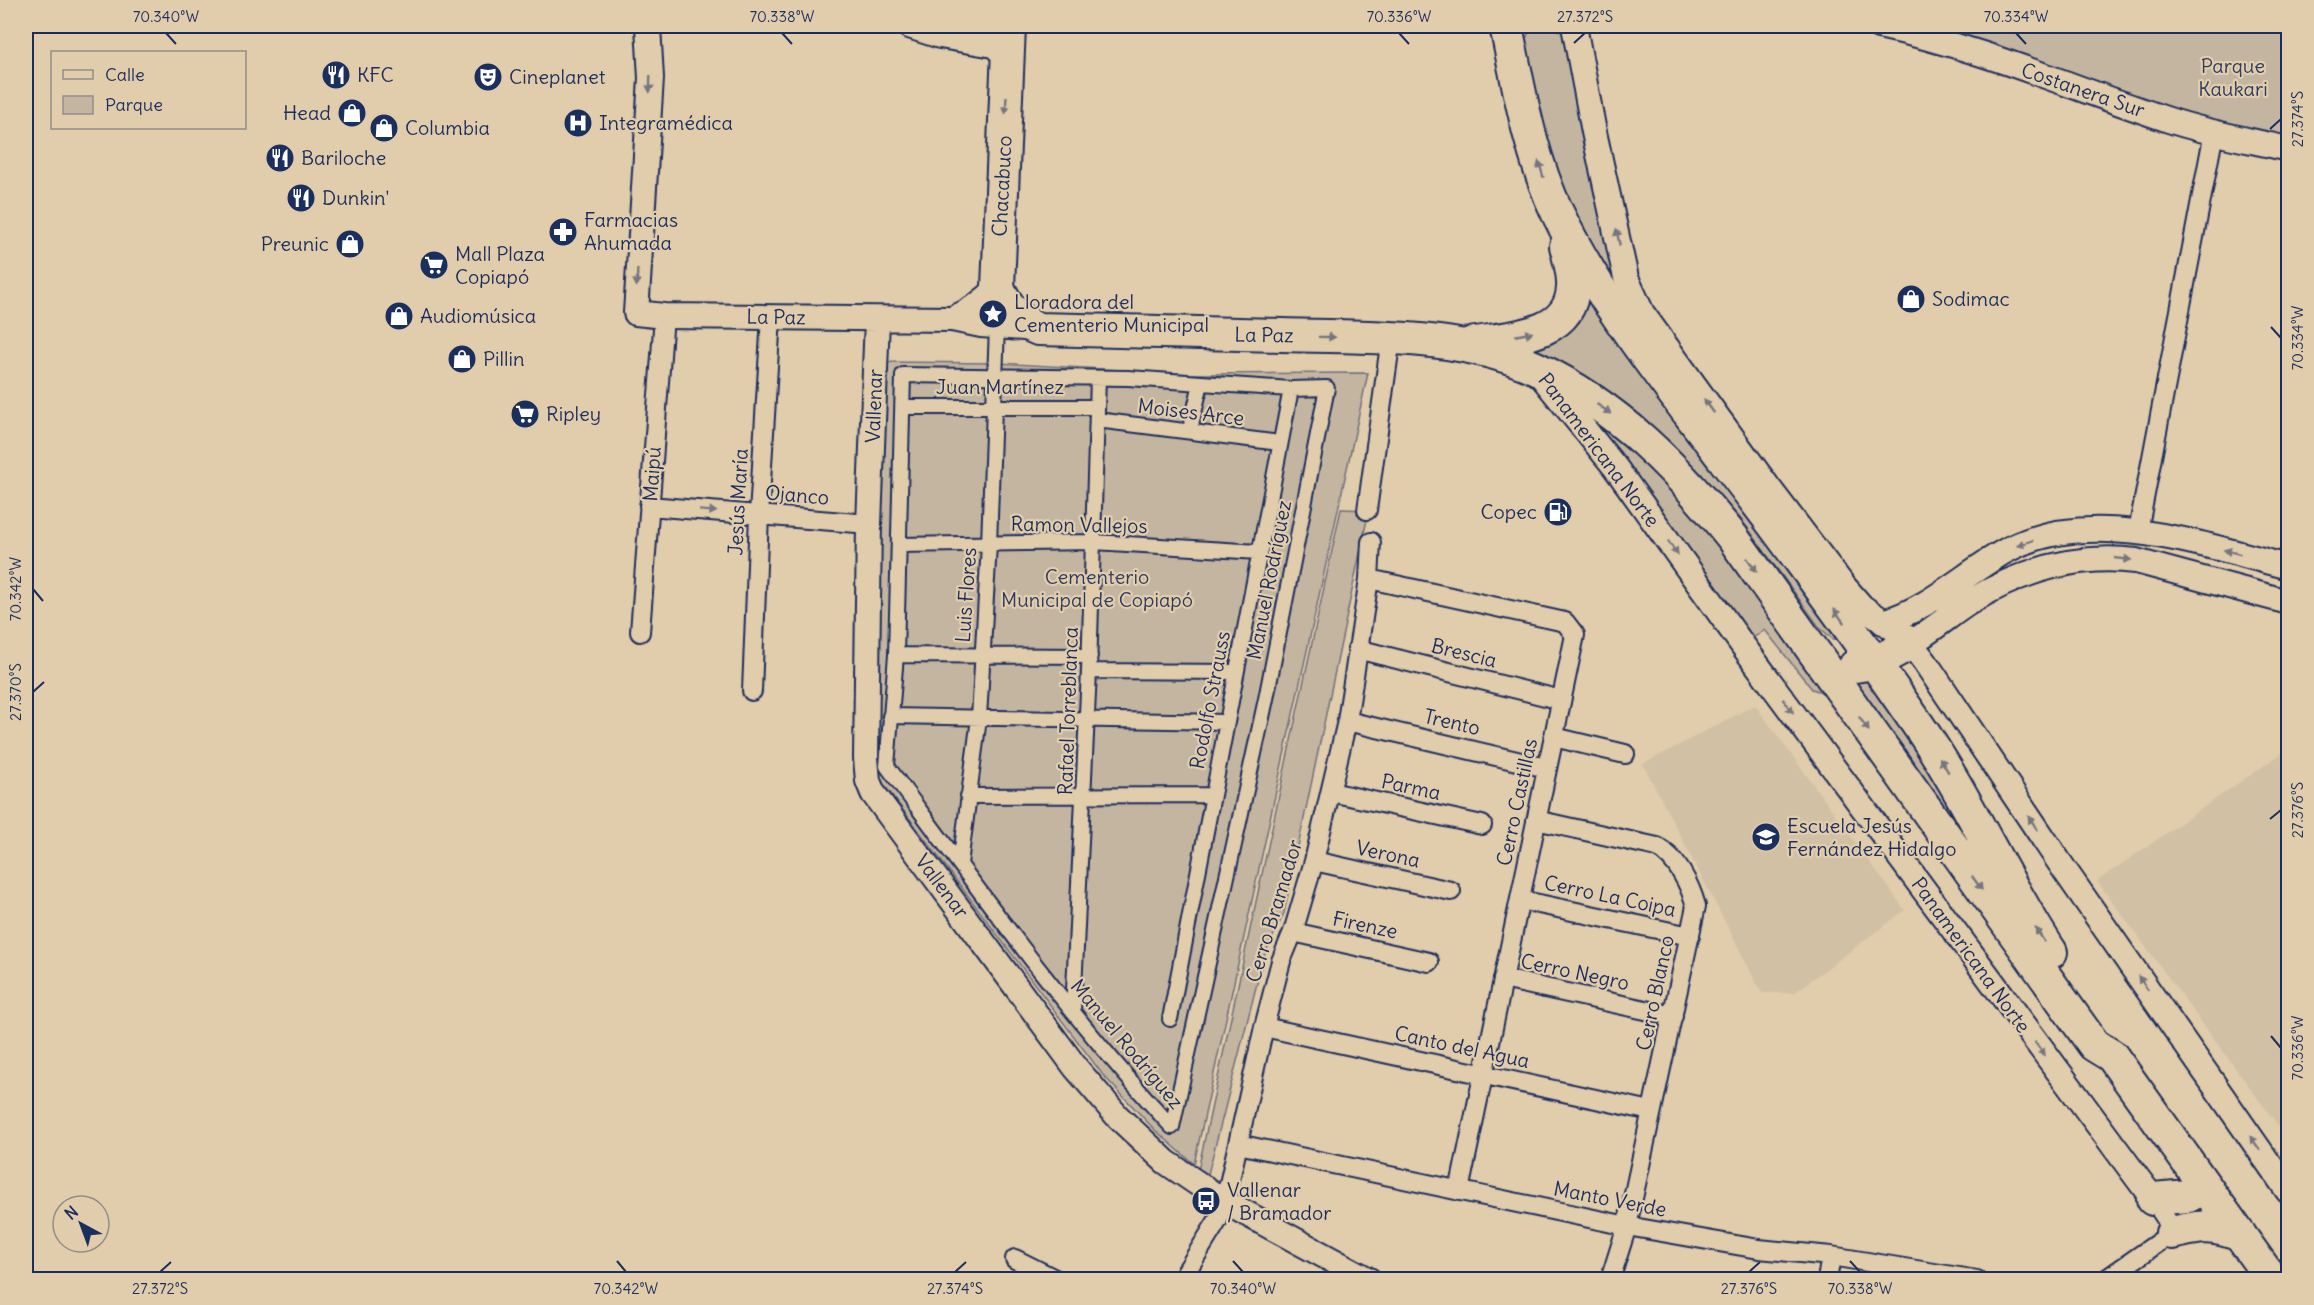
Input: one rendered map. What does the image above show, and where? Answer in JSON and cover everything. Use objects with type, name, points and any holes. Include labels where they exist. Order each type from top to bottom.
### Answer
[{"type":"highway","name":"Chacabuco","points":[[998,287],[1009,26]]},
{"type":"highway","name":"Panamericana Norte","points":[[1506,26],[1526,118],[1543,178],[1557,212],[1588,270],[1690,415],[1874,663],[1943,764],[2031,921],[2108,1034],[2112,1056]]},
{"type":"highway","points":[[1466,345],[1534,333],[1545,330],[1560,320],[1569,306],[1574,288],[1572,270],[1557,212]]},
{"type":"highway","points":[[998,287],[1006,305],[1015,315],[1025,324],[1038,329]]},
{"type":"highway","name":"La Paz","points":[[1038,329],[1391,338],[1466,345],[1536,368]]},
{"type":"highway","name":"Panamericana Norte","points":[[1536,368],[1602,407],[1650,444],[1705,502],[1774,595],[2094,1045],[2112,1056],[2272,1280]]},
{"type":"highway","points":[[1690,415],[1768,487]]},
{"type":"highway","points":[[1774,595],[1789,602],[1837,661],[1853,666],[1874,663],[1911,643]]},
{"type":"highway","points":[[2153,1199],[2188,1196],[2205,1187]]},
{"type":"highway","points":[[2172,1233],[2202,1226],[2221,1227],[2240,1235]]},
{"type":"street","name":"La Paz","points":[[648,26],[651,78],[636,313],[664,316],[952,319],[1038,329]]},
{"type":"street","points":[[909,26],[940,36],[994,45],[1008,58]]},
{"type":"street","points":[[1574,26],[1594,132],[1626,278],[1642,313],[1768,487],[1851,595],[1862,607],[1897,630],[1911,643],[2070,878],[2289,1191]]},
{"type":"street","name":"Costanera Sur","points":[[1879,26],[1909,32],[2050,77],[2171,121],[2289,149]]},
{"type":"street","points":[[2138,531],[2214,132]]},
{"type":"street","name":"La Paz","points":[[952,319],[985,301],[998,287]]},
{"type":"street","name":"Maipú","points":[[640,632],[664,316]]},
{"type":"street","name":"Jesús María","points":[[752,690],[759,515],[771,316]]},
{"type":"street","name":"Vallenar","points":[[877,319],[869,524],[866,758],[868,781],[873,793],[1069,1058],[1118,1117],[1166,1162],[1225,1202],[1369,1280]]},
{"type":"street","name":"Luis Flores","points":[[960,864],[979,718],[989,544],[997,326]]},
{"type":"street","points":[[1367,510],[1391,338]]},
{"type":"street","name":"Panamericana Norte","points":[[1536,368],[1614,467],[1744,647],[2153,1199]]},
{"type":"street","name":"Manuel Rodríguez","points":[[903,375],[996,376],[1098,378],[1291,389],[1327,388],[1266,699],[1172,1127],[1132,1084],[1073,1011],[887,766],[896,655],[903,375]]},
{"type":"street","name":"Rafael Torreblanca","points":[[1073,1011],[1089,671],[1098,378]]},
{"type":"street","points":[[1190,430],[1201,383]]},
{"type":"street","name":"Rodolfo Strauss","points":[[1170,1019],[1211,795],[1291,389]]},
{"type":"street","name":"Juan Martínez","points":[[903,406],[995,407],[1097,414]]},
{"type":"street","name":"Moises Arce","points":[[1097,414],[1280,443]]},
{"type":"street","name":"Ojanco","points":[[649,506],[869,524]]},
{"type":"street","points":[[1883,622],[1907,613],[2010,548],[2039,538],[2082,531],[2138,531],[2188,540],[2289,567]]},
{"type":"street","name":"Ramon Vallejos","points":[[899,545],[1094,542],[1259,552]]},
{"type":"street","name":"Cerro Bramador","points":[[1181,1280],[1218,1220],[1225,1202],[1281,961],[1293,932],[1314,861],[1347,721],[1369,579],[1371,542]]},
{"type":"street","points":[[1911,643],[1968,604],[2025,573],[2065,562],[2101,558],[2136,561],[2289,602]]},
{"type":"street","name":"Cerro Castillas","points":[[1369,579],[1565,622],[1575,635],[1459,1191]]},
{"type":"street","points":[[1956,582],[1965,590],[1968,604]]},
{"type":"street","name":"Brescia","points":[[1357,649],[1561,700]]},
{"type":"street","points":[[896,655],[1089,656]]},
{"type":"street","points":[[1089,671],[1236,672]]},
{"type":"street","points":[[890,716],[1226,722]]},
{"type":"street","name":"Trento","points":[[1347,721],[1547,768]]},
{"type":"street","points":[[1554,737],[1625,754]]},
{"type":"street","name":"Parma","points":[[1330,792],[1482,825]]},
{"type":"street","points":[[968,796],[1211,795]]},
{"type":"street","name":"Cerro Blanco","points":[[1536,820],[1657,847],[1666,852],[1691,888],[1696,906],[1627,1226],[1610,1280]]},
{"type":"street","name":"Verona","points":[[1314,861],[1451,891]]},
{"type":"street","name":"Cerro La Coipa","points":[[1520,900],[1690,936]]},
{"type":"street","name":"Firenze","points":[[1293,932],[1429,962]]},
{"type":"street","name":"Cerro Negro","points":[[1503,980],[1673,1016]]},
{"type":"street","name":"Canto del Agua","points":[[1264,1027],[1651,1111]]},
{"type":"street","name":"Manto Verde","points":[[1238,1144],[1627,1226],[1759,1249],[1831,1256],[1977,1280]]},
{"type":"street","points":[[2105,1280],[2172,1233],[2170,1225],[2153,1199]]},
{"type":"street","points":[[1827,1280],[1831,1256]]},
{"type":"street","points":[[1015,1259],[1057,1280]]},
{"type":"shaded area","name":"Escuela Jesús Fernández Hidalgo","points":[[1755,705],[1905,910],[1794,993],[1762,993],[1643,764]]},
{"type":"shaded area","points":[[2288,749],[2288,1139],[2097,881]]},
{"type":"green space","points":[[1539,26],[1553,28],[1564,33],[1630,312],[1552,174],[1523,43],[1530,31]]},
{"type":"green space","name":"Parque Kaukari","points":[[1916,26],[2288,26],[2288,147]]},
{"type":"green space","points":[[1581,278],[1842,639],[1833,639],[1820,628],[1741,519],[1676,451],[1508,350]]},
{"type":"green space","name":"Cementerio Municipal de Copiapó","points":[[883,362],[997,363],[1191,374],[1368,373],[1194,1164],[1155,1130],[1103,1075],[879,778],[878,560]]},
{"type":"green space","points":[[1597,418],[1633,446],[1711,533],[1828,694],[1812,689],[1765,630],[1750,640],[1593,424]]},
{"type":"green space","points":[[1341,509],[1369,510],[1284,913],[1264,956],[1208,1174],[1198,1170]]},
{"type":"green space","points":[[1871,677],[1967,833],[1957,836],[1852,682]]},
{"type":"place","name":"KFC","points":[[336,75]]},
{"type":"place","name":"Cineplanet","points":[[488,77]]},
{"type":"place","name":"Head","points":[[352,113]]},
{"type":"place","name":"Integramédica","points":[[578,123]]},
{"type":"place","name":"Columbia","points":[[384,128]]},
{"type":"place","name":"Bariloche","points":[[280,158]]},
{"type":"place","name":"Dunkin'","points":[[301,198]]},
{"type":"place","name":"Farmacias Ahumada","points":[[563,232]]},
{"type":"place","name":"Preunic","points":[[350,244]]},
{"type":"place","name":"Mall Plaza Copiapó","points":[[434,265]]},
{"type":"place","name":"Sodimac","points":[[1911,299]]},
{"type":"place","name":"Lloradora del Cementerio Municipal","points":[[993,314]]},
{"type":"place","name":"Audiomúsica","points":[[399,316]]},
{"type":"place","name":"Pillin","points":[[462,359]]},
{"type":"place","name":"Ripley","points":[[525,414]]},
{"type":"place","name":"Copec","points":[[1558,512]]},
{"type":"place","name":"Escuela Jesús Fernández Hidalgo","points":[[1766,837]]},
{"type":"place","name":"Vallenar / Bramador","points":[[1206,1201]]}]
